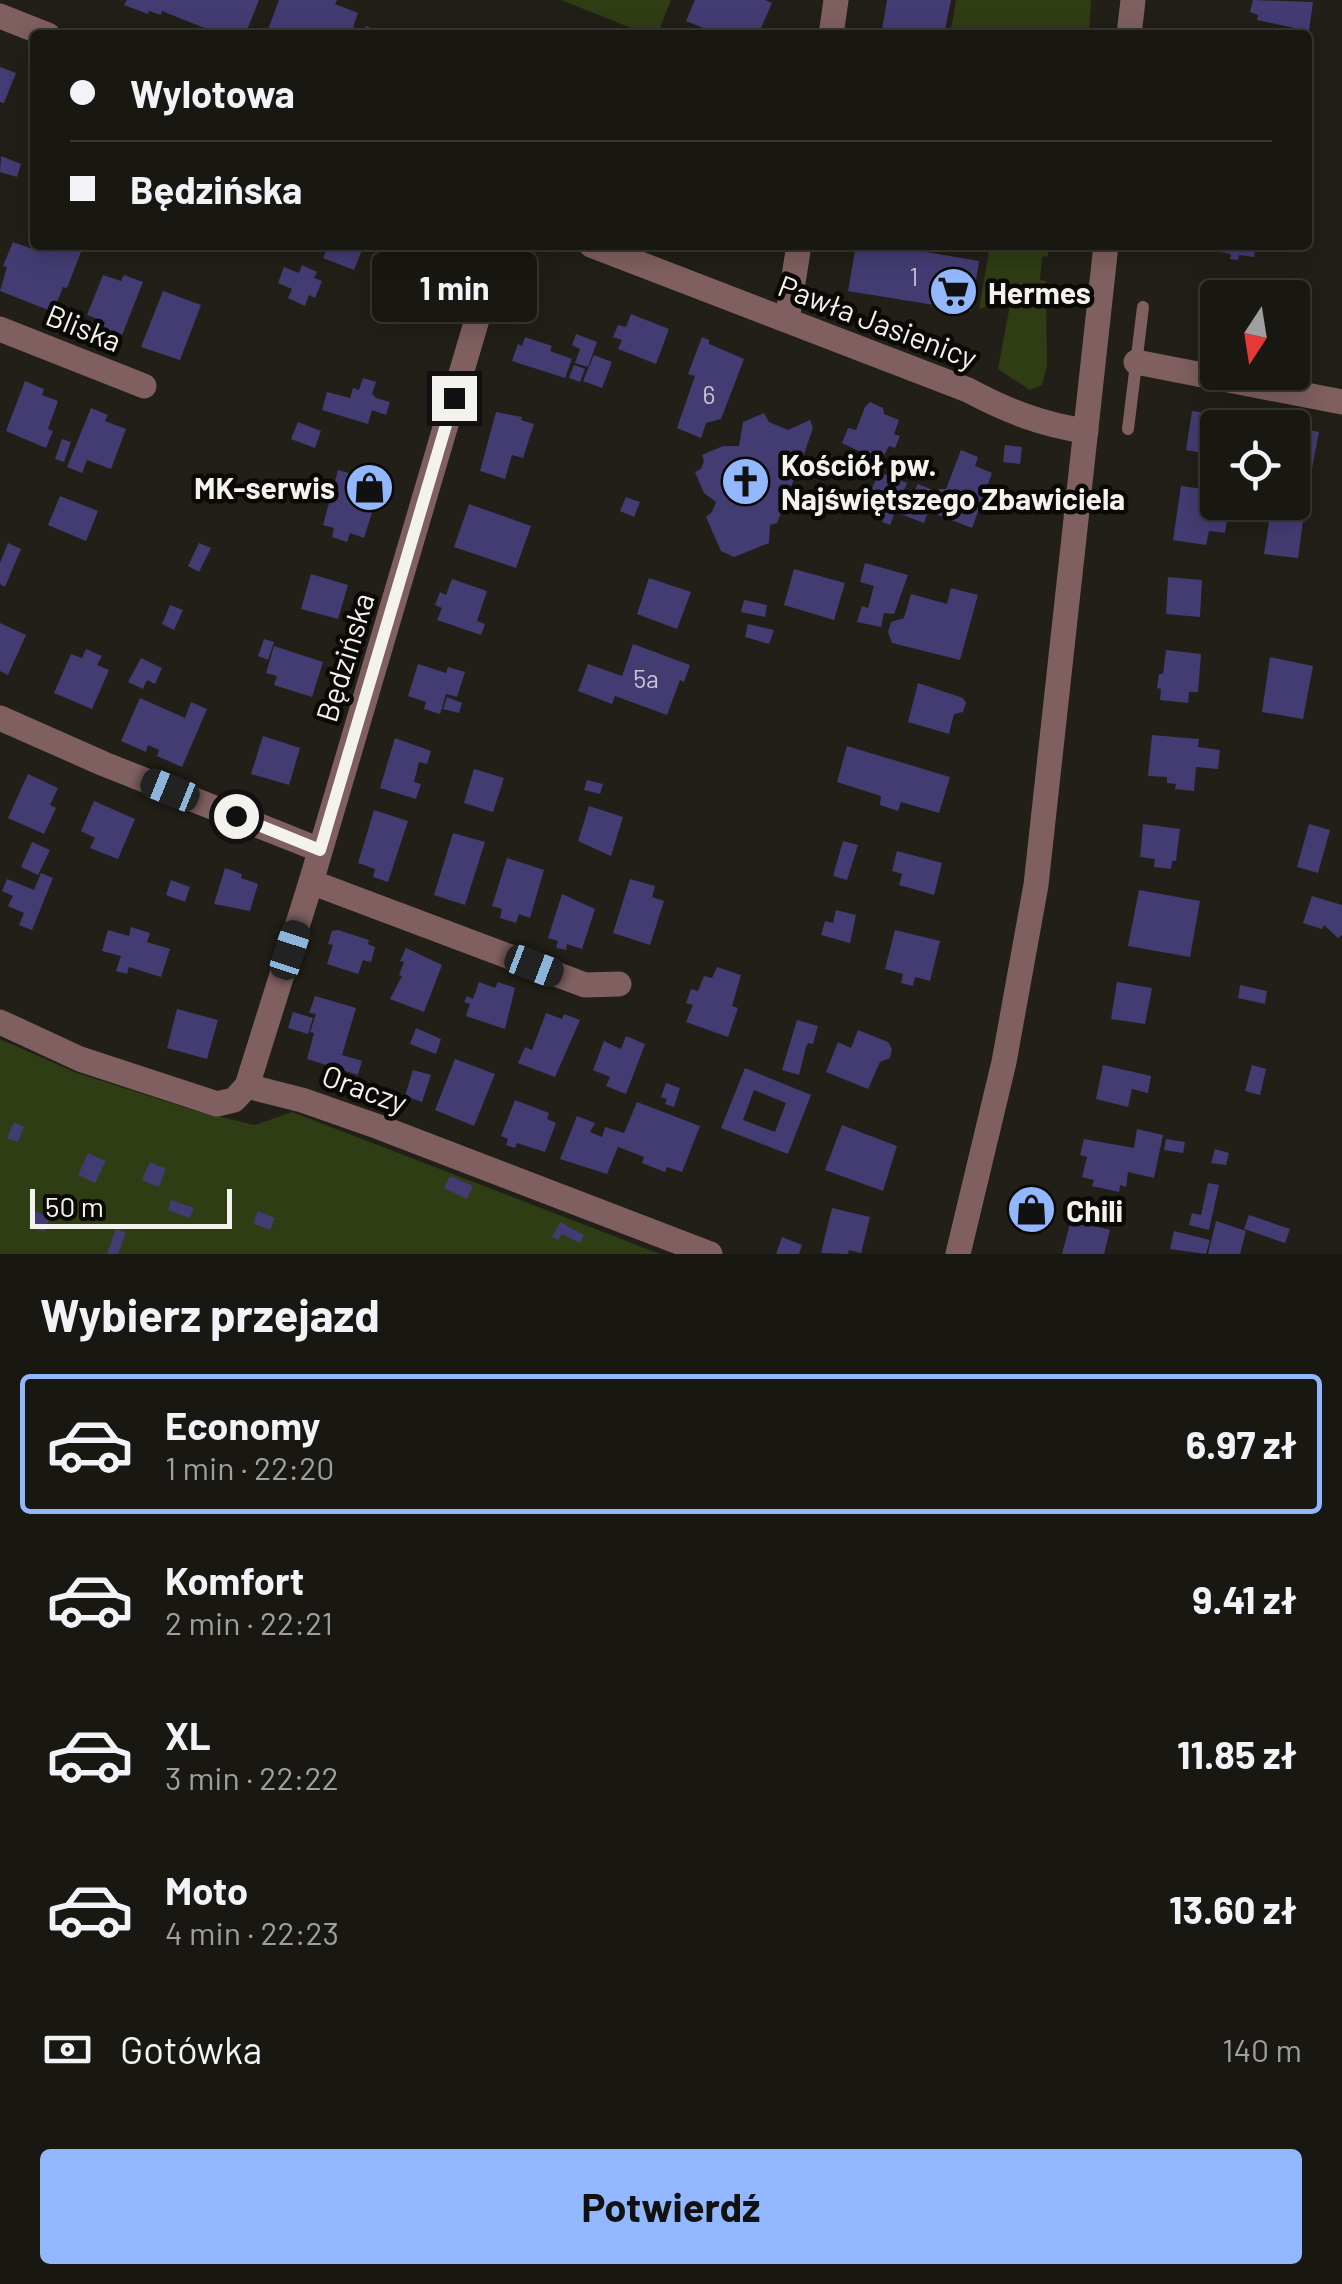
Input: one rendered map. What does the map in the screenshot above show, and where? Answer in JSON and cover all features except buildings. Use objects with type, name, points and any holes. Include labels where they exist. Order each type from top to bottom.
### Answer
[{"type":"street","points":[[832,30],[836,0]]},
{"type":"street","points":[[1130,30],[1133,0]]},
{"type":"street","points":[[0,16],[35,30]]},
{"type":"street","name":"Będzińska","points":[[247,1086],[497,250]]},
{"type":"street","name":"Pawła Jasienicy","points":[[605,250],[968,390],[1004,409],[1052,426],[1086,430]]},
{"type":"street","points":[[787,320],[798,250]]},
{"type":"street","points":[[958,1254],[1004,1062],[1036,885],[1105,250]]},
{"type":"street","name":"Bliska","points":[[0,329],[144,386]]},
{"type":"street","points":[[1136,362],[1342,402]]},
{"type":"street","points":[[0,718],[320,850]]},
{"type":"street","points":[[311,882],[585,985],[619,984]]},
{"type":"street","points":[[0,1022],[80,1059],[217,1104],[234,1100],[247,1086]]},
{"type":"street","name":"Oraczy","points":[[247,1086],[302,1100],[710,1254]]},
{"type":"lane","points":[[1128,429],[1143,306]]},
{"type":"green space","points":[[561,0],[671,0],[659,30],[636,30]]},
{"type":"green space","points":[[956,0],[1091,0],[1089,30],[951,30]]},
{"type":"green space","points":[[989,250],[1047,250],[1048,256],[1042,257],[1040,280],[1046,281],[1046,286],[1011,298],[995,296],[992,305],[979,309]]},
{"type":"green space","points":[[1046,293],[1047,365],[1042,385],[1030,390],[998,369],[1010,305]]},
{"type":"green space","points":[[0,1039],[77,1073],[196,1111],[255,1125],[292,1112],[660,1254],[0,1254]]},
{"type":"place","name":"Hermes","points":[[953,292]]},
{"type":"place","name":"Kościół pw. Najświętszego Zbawiciela","points":[[746,481]]},
{"type":"place","name":"MK-serwis","points":[[370,487]]},
{"type":"place","name":"Chili","points":[[1031,1210]]},
{"type":"route","points":[[236,816],[320,850],[454,398]]}]
